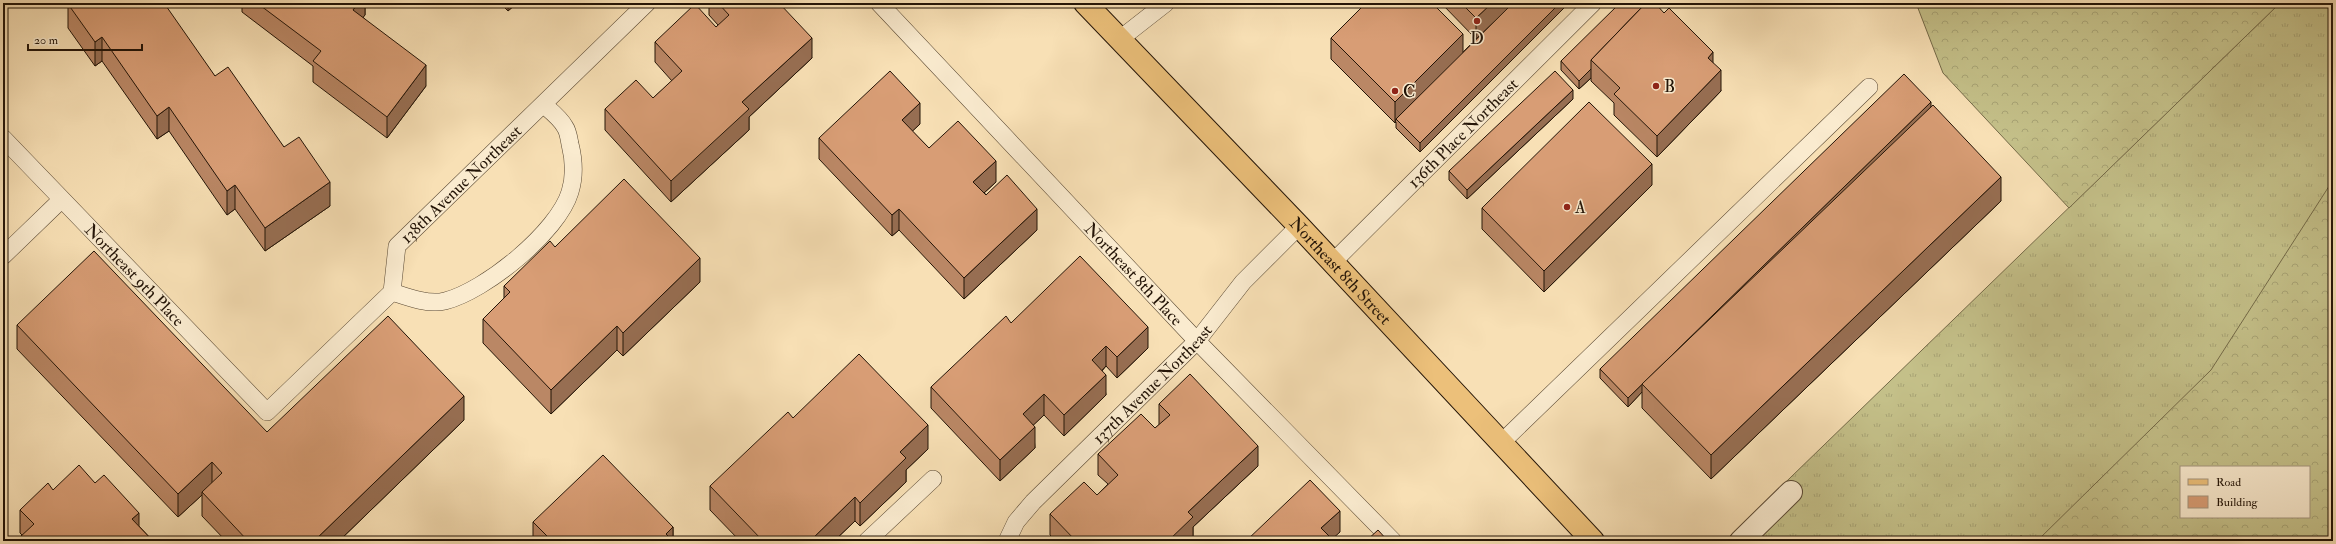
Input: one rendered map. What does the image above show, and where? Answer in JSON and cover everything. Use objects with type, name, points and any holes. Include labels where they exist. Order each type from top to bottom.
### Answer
[{"type":"main road","name":"Northeast 8th Street","points":[[1085,3],[1333,262],[1593,541]]},
{"type":"street","points":[[1741,541],[1791,492]]},
{"type":"lane","name":"138th Avenue Northeast","points":[[392,292],[397,246],[544,105],[647,3]]},
{"type":"lane","name":"Northeast 8th Place","points":[[879,3],[1197,341],[1393,541]]},
{"type":"lane","points":[[1120,39],[1166,3]]},
{"type":"lane","name":"136th Place Northeast","points":[[1333,262],[1593,3]]},
{"type":"lane","points":[[1501,443],[1869,87]]},
{"type":"lane","points":[[392,292],[416,299],[444,301],[469,291],[500,272],[528,248],[556,219],[570,193],[575,162],[566,127],[544,105]]},
{"type":"lane","name":"Northeast 9th Place","points":[[3,138],[61,200],[267,412],[392,292]]},
{"type":"lane","points":[[3,256],[61,200]]},
{"type":"lane","name":"137th Avenue Northeast","points":[[1007,541],[1016,522],[1033,502],[1197,341],[1243,282],[1299,226]]},
{"type":"lane","points":[[867,541],[932,479]]},
{"type":"path","points":[[2016,541],[2022,535]]},
{"type":"green space","points":[[1916,3],[2280,3],[2069,208],[1943,73]]},
{"type":"green space","points":[[2280,3],[2333,3],[2333,541],[1725,541]]},
{"type":"green space","points":[[2333,180],[2333,541],[2037,541],[2211,370]]},
{"type":"building","points":[[143,3],[146,7],[151,3],[164,3],[215,76],[228,67],[284,147],[299,137],[330,182],[265,228],[235,185],[227,191],[169,107],[157,116],[102,37],[95,42],[68,4]]},
{"type":"building","points":[[257,3],[358,3],[353,10],[426,65],[387,117],[313,61],[321,51]]},
{"type":"building","points":[[718,3],[779,3],[812,38],[742,102],[749,109],[671,181],[605,109],[636,80],[653,98],[682,71],[655,42],[695,4],[716,27],[729,15]]},
{"type":"building","name":"C","points":[[1366,3],[1432,3],[1463,34],[1395,102],[1331,38]]},
{"type":"building","points":[[1461,3],[1492,3],[1476,18]]},
{"type":"building","points":[[1513,3],[1560,3],[1420,143],[1396,119]]},
{"type":"building","points":[[1620,3],[1636,3],[1641,8],[1591,60],[1591,69],[1579,81],[1561,61]]},
{"type":"building","name":"B","points":[[1646,3],[1655,3],[1664,13],[1669,8],[1713,52],[1708,58],[1721,70],[1657,136],[1614,94],[1620,88],[1591,60]]},
{"type":"building","points":[[890,71],[920,103],[902,120],[929,148],[958,121],[996,161],[973,182],[986,195],[1007,175],[1037,209],[964,278],[899,209],[892,215],[819,138]]},
{"type":"building","points":[[1555,71],[1573,90],[1467,190],[1449,171]]},
{"type":"building","points":[[1904,74],[1931,102],[1628,398],[1600,369]]},
{"type":"building","name":"A","points":[[1589,102],[1652,164],[1544,271],[1482,208]]},
{"type":"building","points":[[1933,105],[2001,177],[1711,455],[1642,384]]},
{"type":"building","points":[[624,179],[700,258],[623,333],[617,326],[551,390],[483,319],[510,292],[504,286],[550,241],[555,247]]},
{"type":"building","points":[[94,251],[267,432],[388,316],[464,396],[314,541],[248,541],[202,492],[222,473],[212,462],[178,494],[17,325]]},
{"type":"building","points":[[1080,256],[1148,327],[1117,357],[1106,346],[1092,360],[1106,375],[1064,415],[1044,394],[1023,414],[1035,427],[1000,460],[931,387],[1006,316],[1011,323]]},
{"type":"building","points":[[859,354],[928,425],[900,452],[906,458],[860,503],[855,497],[810,541],[763,541],[710,486],[788,412],[793,418]]},
{"type":"building","points":[[1190,374],[1258,446],[1188,512],[1193,517],[1168,541],[1076,541],[1050,514],[1084,482],[1097,495],[1118,475],[1098,454],[1141,414],[1155,428],[1170,415],[1159,404]]},
{"type":"building","points":[[603,455],[673,527],[666,534],[673,541],[580,541],[577,538],[573,541],[552,541],[533,522]]},
{"type":"building","points":[[79,465],[95,483],[104,475],[139,513],[132,519],[152,540],[155,537],[160,541],[22,541],[19,538],[34,524],[20,510],[48,483],[53,490]]},
{"type":"building","points":[[1310,480],[1340,511],[1321,528],[1334,541],[1246,541]]},
{"type":"building","points":[[1378,530],[1388,541],[1366,541]]},
{"type":"place","name":"D","points":[[1477,21]]},
{"type":"place","name":"B","points":[[1656,86]]},
{"type":"place","name":"C","points":[[1395,91]]},
{"type":"place","name":"A","points":[[1567,207]]}]
